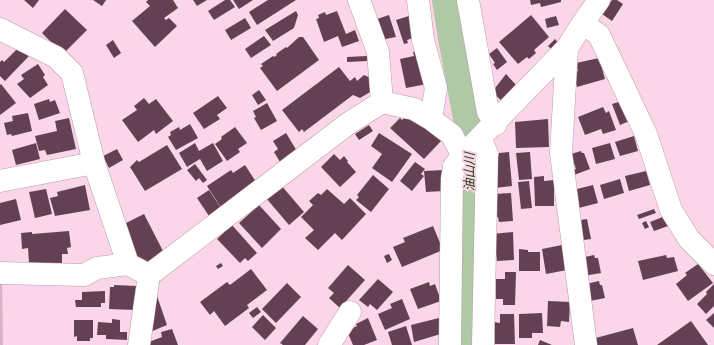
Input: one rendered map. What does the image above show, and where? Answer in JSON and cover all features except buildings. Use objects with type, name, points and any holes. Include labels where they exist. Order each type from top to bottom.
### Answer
[{"type":"street","points":[[359,0],[378,52],[382,102]]},
{"type":"street","points":[[418,0],[423,40],[436,88],[431,119]]},
{"type":"street","points":[[468,0],[488,112],[480,139],[487,154],[483,345]]},
{"type":"street","points":[[450,345],[452,179],[454,166],[567,48],[599,0]]},
{"type":"street","points":[[583,23],[599,36],[646,134],[672,210],[689,239],[714,264]]},
{"type":"street","points":[[1,30],[56,57],[72,73],[94,163],[128,264]]},
{"type":"street","points":[[567,48],[561,152],[586,345]]},
{"type":"street","points":[[138,345],[149,275],[349,123],[382,102],[414,110],[431,119],[452,136],[459,149],[480,139]]},
{"type":"street","points":[[0,181],[94,163]]},
{"type":"street","points":[[0,273],[84,275],[97,268],[128,264],[149,275]]},
{"type":"street","points":[[329,345],[350,312]]},
{"type":"shaded area","points":[[0,279],[2,279],[3,345],[0,345]]},
{"type":"waterway","name":"油山川","points":[[447,0],[469,123],[467,189],[468,345]]}]
